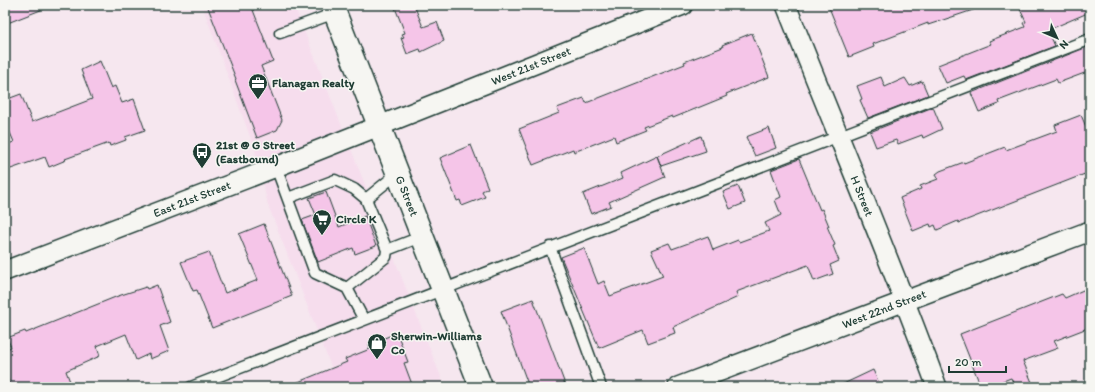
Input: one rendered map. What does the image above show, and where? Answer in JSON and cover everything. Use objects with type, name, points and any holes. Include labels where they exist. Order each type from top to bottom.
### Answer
[{"type":"main road","name":"G Street","points":[[334,9],[481,387]]},
{"type":"street","name":"West 21st Street","points":[[379,126],[683,5]]},
{"type":"street","name":"H Street","points":[[786,5],[838,138],[906,301],[937,387]]},
{"type":"street","name":"East 21st Street","points":[[5,271],[379,126]]},
{"type":"street","name":"West 22nd Street","points":[[678,387],[1090,231]]},
{"type":"lane","points":[[280,33],[334,9]]},
{"type":"lane","points":[[191,387],[838,138],[1090,38]]},
{"type":"lane","points":[[276,167],[315,273],[348,288],[364,320]]},
{"type":"lane","points":[[366,199],[398,173]]},
{"type":"lane","points":[[288,198],[335,180],[354,189],[366,199],[387,250],[386,257],[348,288]]},
{"type":"lane","points":[[387,250],[423,236]]},
{"type":"lane","points":[[550,248],[601,387]]},
{"type":"shaded area","points":[[202,5],[294,5],[445,387],[339,387],[268,205],[255,150]]},
{"type":"building","points":[[5,5],[51,5],[51,6],[5,24]]},
{"type":"building","points":[[207,5],[251,5],[273,61],[261,66],[282,120],[277,130],[257,138]]},
{"type":"building","points":[[394,5],[414,5],[423,27],[437,22],[444,41],[421,52],[420,49],[407,54],[401,38],[404,37],[402,34],[405,33]]},
{"type":"building","points":[[828,5],[978,5],[979,8],[928,25],[928,23],[873,44],[874,47],[849,57]]},
{"type":"building","points":[[1018,5],[1090,5],[1090,12],[1048,30],[1055,46],[966,80],[964,76],[946,83],[938,65],[991,44],[989,41],[1025,27],[1023,23],[1026,22]]},
{"type":"building","points":[[752,33],[769,77],[726,94],[727,96],[673,118],[672,116],[644,127],[646,130],[616,142],[614,136],[574,152],[573,149],[533,165],[519,129],[559,113],[557,108],[584,98],[586,103],[685,64],[684,62],[723,47],[722,45]]},
{"type":"building","points":[[1090,46],[1090,71],[1058,83],[1056,79],[998,101],[999,104],[979,112],[971,93]]},
{"type":"building","points":[[100,61],[111,88],[115,86],[122,103],[134,99],[145,130],[125,137],[126,140],[110,146],[109,143],[65,159],[66,160],[49,167],[45,157],[5,171],[5,145],[14,142],[5,121],[5,100],[21,94],[32,122],[92,99],[81,70]]},
{"type":"building","points":[[881,77],[885,87],[905,78],[910,86],[922,81],[928,95],[868,118],[860,100],[862,99],[857,86]]},
{"type":"building","points":[[933,107],[942,129],[923,138],[922,135],[898,144],[896,140],[876,147],[870,132]]},
{"type":"building","points":[[1081,115],[1090,136],[1090,172],[959,223],[958,221],[937,230],[935,225],[931,227],[930,224],[913,231],[900,198],[921,189],[920,186],[938,179],[936,174],[940,171],[1005,147],[1006,150],[1057,131],[1055,125]]},
{"type":"building","points":[[769,128],[776,148],[755,156],[746,137]]},
{"type":"building","points":[[701,136],[706,151],[661,166],[657,156]]},
{"type":"building","points":[[471,145],[488,188],[482,191],[485,197],[462,206],[460,200],[457,201],[440,158]]},
{"type":"building","points":[[657,156],[665,177],[609,202],[611,206],[591,214],[583,194],[623,178],[621,173]]},
{"type":"building","points":[[799,159],[820,210],[822,209],[835,245],[833,246],[839,261],[830,265],[833,274],[814,281],[808,265],[736,292],[738,297],[673,327],[675,333],[648,343],[643,330],[599,348],[561,257],[584,248],[598,284],[604,281],[610,296],[663,276],[651,250],[669,243],[672,249],[708,236],[713,250],[738,240],[739,242],[769,231],[765,223],[781,215],[775,200],[781,197],[771,170]]},
{"type":"building","points":[[738,186],[745,203],[730,209],[723,192]]},
{"type":"building","points":[[326,192],[339,227],[365,216],[376,246],[355,254],[353,248],[318,262],[302,220],[316,215],[309,198]]},
{"type":"building","points":[[264,224],[292,296],[212,328],[197,290],[193,291],[181,262],[209,252],[225,293],[258,280],[239,234]]},
{"type":"building","points":[[157,285],[170,322],[160,326],[169,351],[150,359],[149,354],[136,360],[126,334],[97,346],[100,356],[66,371],[72,387],[11,387],[5,373],[5,350],[11,347],[7,338],[25,331],[26,333],[118,296]]},
{"type":"building","points":[[1090,287],[1090,327],[1054,341],[1058,348],[1023,361],[1034,387],[1015,387],[1011,378],[987,387],[981,387],[960,334],[1062,294],[1065,298]]},
{"type":"building","points":[[533,299],[566,387],[529,387],[501,311]]},
{"type":"building","name":"Sherwin-Williams Co","points":[[397,333],[408,362],[404,363],[413,387],[286,387],[347,362],[345,359],[370,349],[369,344]]},
{"type":"building","points":[[873,370],[881,387],[837,387]]},
{"type":"place","name":"Flanagan Realty","points":[[258,100]]},
{"type":"place","name":"21st @ G Street (Eastbound)","points":[[202,169]]},
{"type":"place","name":"Circle K","points":[[322,236]]},
{"type":"place","name":"Sherwin-Williams Co","points":[[377,360]]}]
